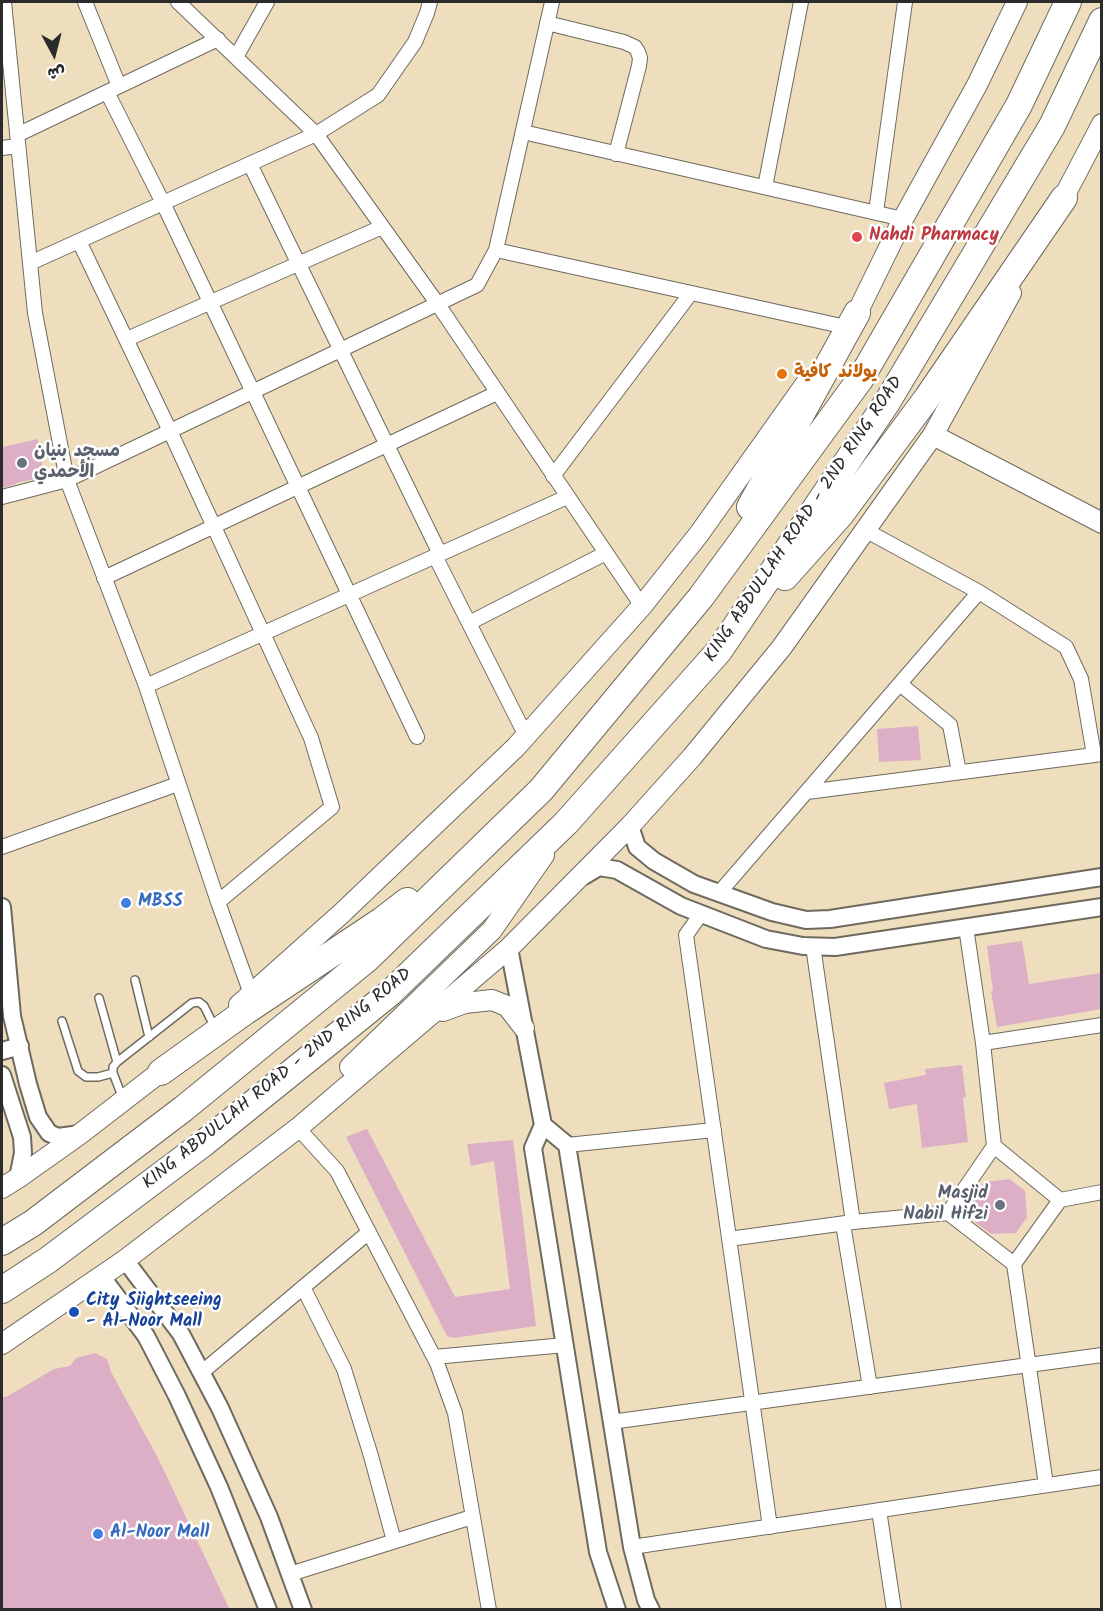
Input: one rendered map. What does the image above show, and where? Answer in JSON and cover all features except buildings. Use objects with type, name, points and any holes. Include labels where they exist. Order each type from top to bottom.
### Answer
[{"type":"highway","name":"KING ABDULLAH ROAD - 2ND RING ROAD","points":[[2,1242],[33,1222],[183,1109],[367,959],[541,790],[701,597],[861,378],[1019,105],[1068,2]]},
{"type":"highway","name":"KING ABDULLAH ROAD - 2ND RING ROAD","points":[[2,1290],[48,1260],[204,1143],[390,993],[566,823],[719,651],[886,404],[1052,126],[1101,21]]},
{"type":"highway","points":[[719,651],[841,514],[927,398],[1064,198]]},
{"type":"highway","points":[[701,597],[851,320]]},
{"type":"highway","points":[[161,1072],[246,1011],[381,921],[541,790]]},
{"type":"main road","points":[[7,1186],[161,1072],[342,913],[516,747],[642,606],[699,534],[851,320],[903,219],[977,85],[1017,2]]},
{"type":"main road","points":[[2,1344],[102,1277],[298,1128],[509,948],[630,826],[692,757],[782,647],[933,435],[1064,198],[1101,124]]},
{"type":"main road","points":[[933,435],[1101,523]]},
{"type":"main road","points":[[298,1128],[327,1088],[377,1043],[492,930],[566,823]]},
{"type":"main road","points":[[430,1016],[465,1003],[492,1000],[507,1006],[524,1028]]},
{"type":"street","points":[[3,2],[35,314],[67,480],[146,686],[250,994]]},
{"type":"street","points":[[85,2],[113,89],[163,203],[417,737]]},
{"type":"street","points":[[178,2],[316,134],[437,303],[642,606]]},
{"type":"street","points":[[236,57],[267,2]]},
{"type":"street","points":[[30,263],[316,134],[378,95],[416,42],[430,2]]},
{"type":"street","points":[[2,497],[67,480],[477,285],[496,250],[552,2]]},
{"type":"street","points":[[765,187],[801,2]]},
{"type":"street","points":[[876,212],[905,2]]},
{"type":"street","points":[[547,23],[624,42],[635,47],[638,52],[639,66],[616,154]]},
{"type":"street","points":[[2,148],[113,89],[218,39]]},
{"type":"street","points":[[523,132],[903,219]]},
{"type":"street","points":[[250,164],[387,445],[469,623],[526,736]]},
{"type":"street","points":[[127,339],[382,227]]},
{"type":"street","points":[[79,241],[170,430],[311,738],[333,807],[218,902]]},
{"type":"street","points":[[496,250],[691,293],[851,320]]},
{"type":"street","points":[[553,476],[691,293]]},
{"type":"street","points":[[104,578],[498,393]]},
{"type":"street","points":[[146,686],[567,497]]},
{"type":"street","points":[[807,792],[1098,754],[1081,679],[1066,647],[979,592],[865,530]]},
{"type":"street","points":[[469,623],[606,554]]},
{"type":"street","points":[[770,1527],[686,935],[701,914],[979,592]]},
{"type":"street","points":[[900,684],[950,725],[959,772]]},
{"type":"street","points":[[2,847],[178,784]]},
{"type":"street","points":[[630,826],[638,847],[654,861],[694,884],[772,912],[806,920],[830,919],[1101,877]]},
{"type":"street","points":[[577,881],[599,867],[617,870],[681,906],[701,914],[766,939],[813,946],[835,947],[1101,907]]},
{"type":"street","points":[[2,907],[12,1016],[38,1116],[49,1133],[58,1137],[80,1134]]},
{"type":"street","points":[[948,1214],[994,1146],[983,1043],[966,927]]},
{"type":"street","points":[[813,946],[870,1387]]},
{"type":"street","points":[[509,948],[543,1125],[533,1148],[598,1552],[617,1610]]},
{"type":"street","points":[[983,1043],[1101,1025]]},
{"type":"street","points":[[2,1051],[20,1046]]},
{"type":"street","points":[[2,1076],[22,1137],[23,1153],[7,1186]]},
{"type":"street","points":[[543,1125],[567,1145],[632,1547],[646,1600],[651,1610]]},
{"type":"street","points":[[298,1128],[337,1171],[434,1358],[455,1413],[489,1610]]},
{"type":"street","points":[[567,1145],[714,1130]]},
{"type":"street","points":[[994,1146],[1060,1200]]},
{"type":"street","points":[[1046,1485],[1014,1264],[1060,1200],[1101,1192]]},
{"type":"street","points":[[729,1239],[848,1223],[948,1214],[1014,1264]]},
{"type":"street","points":[[201,1373],[369,1232]]},
{"type":"street","points":[[125,1260],[181,1334],[220,1408],[269,1517],[303,1610]]},
{"type":"street","points":[[102,1277],[146,1336],[172,1386],[219,1487],[268,1610]]},
{"type":"street","points":[[303,1287],[344,1369],[394,1541]]},
{"type":"street","points":[[434,1358],[565,1345]]},
{"type":"street","points":[[611,1422],[1101,1355]]},
{"type":"street","points":[[632,1547],[1101,1477]]},
{"type":"street","points":[[879,1510],[894,1610]]},
{"type":"street","points":[[290,1574],[472,1516]]},
{"type":"lane","points":[[135,980],[149,1037]]},
{"type":"lane","points":[[99,998],[117,1062]]},
{"type":"lane","points":[[124,1101],[113,1073],[113,1067],[117,1062],[192,1003],[199,1002],[204,1005],[214,1026]]},
{"type":"lane","points":[[62,1021],[78,1071],[86,1077],[113,1073]]},
{"type":"place","name":"Nahdi Pharmacy","points":[[857,237]]},
{"type":"place","name":"يولاند كافية","points":[[782,374]]},
{"type":"place","name":"مسجد بنيان الأحمدي","points":[[22,463]]},
{"type":"place","name":"MBSS","points":[[126,903]]},
{"type":"place","name":"Masjid Nabil Hifzi","points":[[1000,1205]]},
{"type":"place","name":"City Siightseeing - Al-Noor Mall","points":[[74,1312]]},
{"type":"place","name":"Al-Noor Mall","points":[[98,1534]]}]
